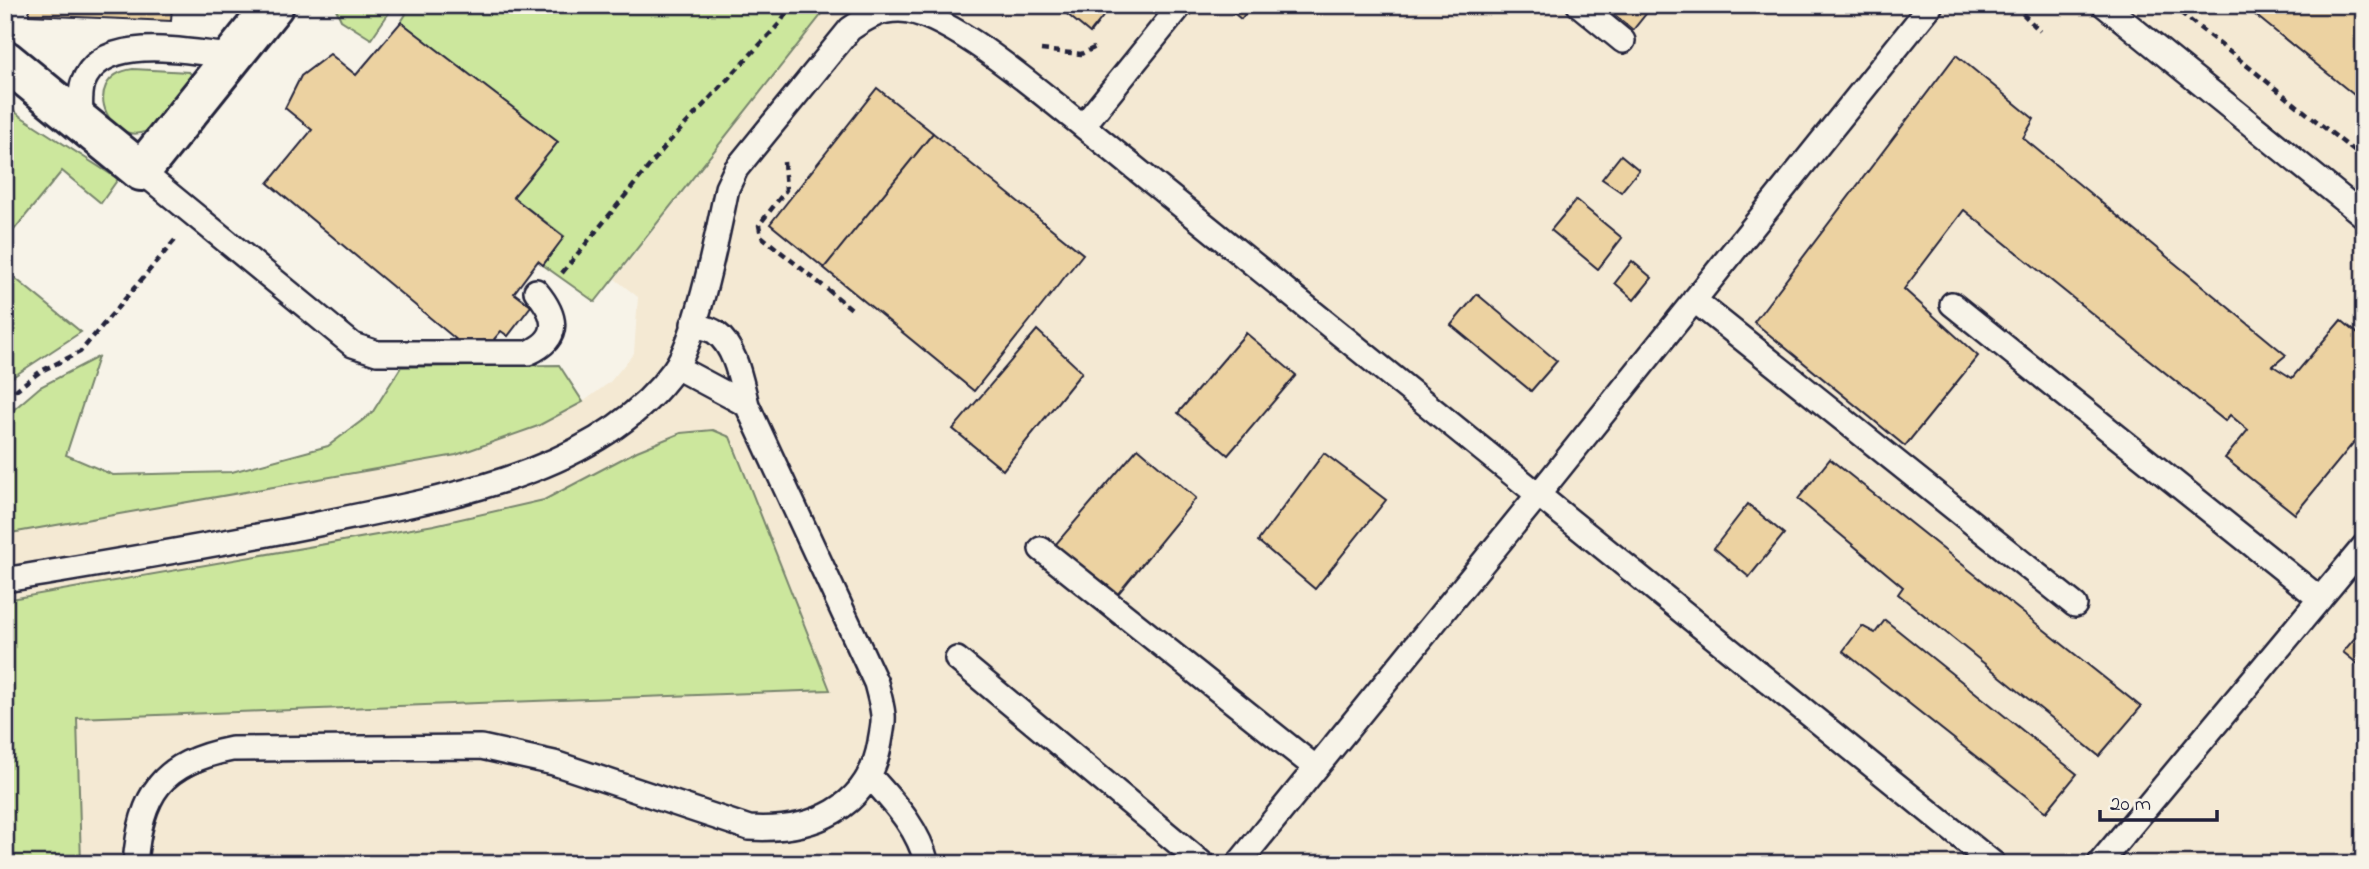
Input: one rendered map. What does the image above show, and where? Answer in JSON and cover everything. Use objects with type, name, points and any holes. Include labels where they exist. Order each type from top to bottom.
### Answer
[{"type":"street","points":[[5,60],[141,171],[274,5]]},
{"type":"lane","points":[[1083,126],[1181,5]]},
{"type":"lane","points":[[1579,5],[1623,41]]},
{"type":"lane","points":[[1237,864],[1538,495],[1931,5]]},
{"type":"lane","points":[[2104,5],[2364,216]]},
{"type":"lane","points":[[5,580],[261,536],[423,501],[497,482],[559,458],[607,433],[636,412],[676,367],[693,324],[727,188],[736,169],[850,29],[874,13],[898,10],[924,13],[950,26],[1083,126],[1994,864]]},
{"type":"lane","points":[[81,121],[83,84],[91,68],[103,57],[118,51],[233,56]]},
{"type":"lane","points":[[141,171],[353,345],[376,353],[528,353],[541,347],[552,335],[553,321],[549,305],[540,295]]},
{"type":"lane","points":[[1694,300],[2074,605]]},
{"type":"lane","points":[[1952,304],[2320,600]]},
{"type":"lane","points":[[135,864],[138,831],[150,798],[172,770],[200,755],[232,749],[481,747],[554,763],[749,828],[779,830],[810,823],[838,810],[861,791],[877,756],[884,718],[876,683],[747,405],[738,371],[728,349],[715,332],[693,324]]},
{"type":"lane","points":[[676,367],[747,405]]},
{"type":"lane","points":[[2099,864],[2364,546]]},
{"type":"lane","points":[[1041,549],[1316,768]]},
{"type":"lane","points":[[957,659],[1203,864]]},
{"type":"lane","points":[[869,775],[906,816],[924,850],[927,864]]},
{"type":"path","points":[[540,295],[669,142],[780,23],[791,5]]},
{"type":"path","points":[[2014,5],[2040,31]]},
{"type":"path","points":[[2171,5],[2364,159]]},
{"type":"path","points":[[1034,48],[1081,54],[1098,46]]},
{"type":"path","points":[[783,154],[786,190],[759,225],[761,236],[853,310]]},
{"type":"path","points":[[5,398],[41,371],[80,352],[182,232]]},
{"type":"shaded area","points":[[829,5],[2364,5],[2364,864],[5,864],[5,534],[456,455],[538,426],[583,402],[610,382],[634,353],[638,297],[615,279]]},
{"type":"green space","points":[[334,5],[829,5],[595,302],[543,265],[564,236],[513,197],[557,142],[401,22],[406,14],[393,7],[371,39],[341,20]]},
{"type":"green space","points":[[133,69],[189,72],[193,76],[161,120],[141,133],[126,132],[115,125],[107,113],[103,99],[106,86],[115,75]]},
{"type":"green space","points":[[5,103],[20,116],[118,179],[101,203],[62,171],[5,241]]},
{"type":"green space","points":[[5,270],[81,332],[5,382]]},
{"type":"green space","points":[[98,357],[66,455],[113,475],[232,472],[328,446],[372,413],[401,367],[559,365],[583,402],[538,426],[456,455],[5,534],[5,417],[40,387]]},
{"type":"green space","points":[[713,430],[730,437],[830,690],[77,718],[81,864],[5,864],[5,600],[434,525],[544,500],[637,451],[681,433]]},
{"type":"building","points":[[29,5],[172,5],[171,21],[29,15]]},
{"type":"building","points":[[1056,5],[1112,5],[1090,33]]},
{"type":"building","points":[[1224,5],[1252,5],[1241,19]]},
{"type":"building","points":[[1603,5],[1653,5],[1633,30]]},
{"type":"building","points":[[2243,5],[2351,5],[2364,15],[2364,103]]},
{"type":"building","points":[[401,22],[558,142],[513,197],[564,237],[543,265],[538,261],[514,293],[531,306],[508,336],[501,331],[490,344],[484,340],[475,350],[458,341],[268,183],[312,130],[285,108],[301,76],[330,54],[356,75]]},
{"type":"building","points":[[1956,55],[2034,119],[2023,138],[2286,355],[2273,366],[2292,378],[2341,320],[2364,339],[2364,430],[2295,514],[2225,458],[2248,430],[2230,415],[2225,421],[1964,210],[1904,289],[1978,356],[1905,446],[1754,322]]},
{"type":"building","points":[[877,88],[933,133],[824,268],[770,224]]},
{"type":"building","points":[[933,133],[1083,254],[974,391],[824,268]]},
{"type":"building","points":[[1621,155],[1639,170],[1621,192],[1602,179]]},
{"type":"building","points":[[1576,200],[1622,238],[1598,269],[1551,230]]},
{"type":"building","points":[[1632,261],[1652,278],[1634,300],[1615,283]]},
{"type":"building","points":[[1477,294],[1557,361],[1531,391],[1451,325]]},
{"type":"building","points":[[1037,330],[1082,372],[1003,470],[953,429]]},
{"type":"building","points":[[1246,333],[1296,375],[1228,455],[1178,413]]},
{"type":"building","points":[[1138,448],[1196,498],[1117,595],[1055,545]]},
{"type":"building","points":[[1324,453],[1386,500],[1315,589],[1258,541]]},
{"type":"building","points":[[1830,459],[2141,707],[2099,756],[1898,594],[1903,587],[1798,499]]},
{"type":"building","points":[[1748,504],[1784,534],[1749,577],[1714,548]]},
{"type":"building","points":[[1885,620],[2077,774],[2046,812],[1843,651],[1862,626],[1875,633]]},
{"type":"building","points":[[2364,627],[2364,669],[2343,652]]}]
